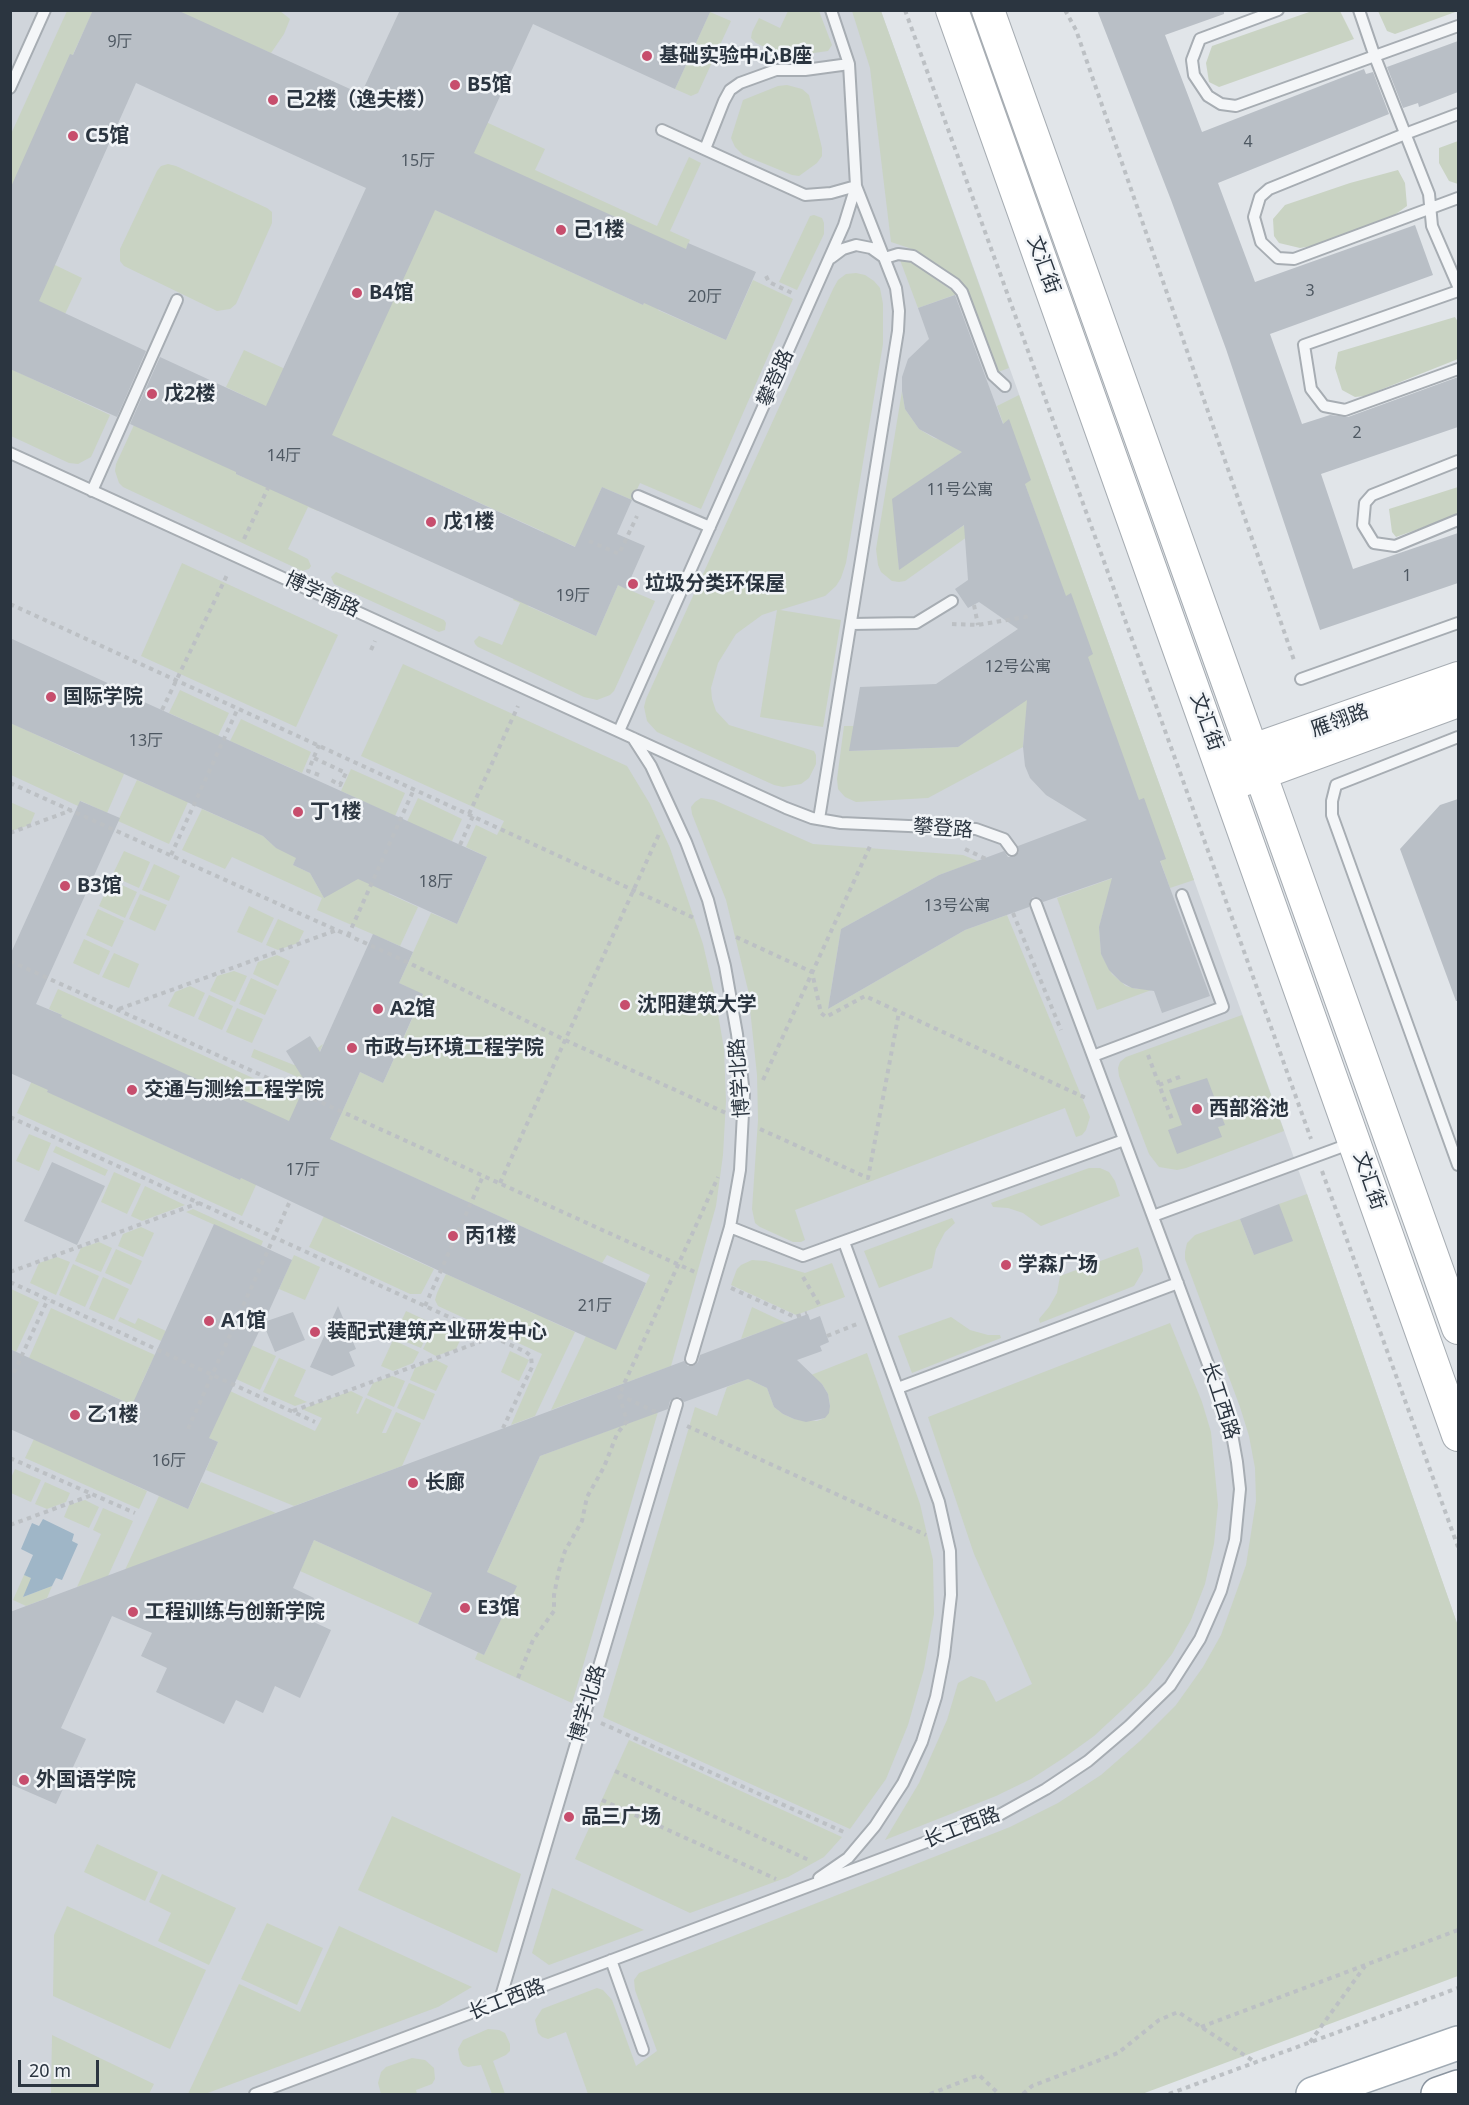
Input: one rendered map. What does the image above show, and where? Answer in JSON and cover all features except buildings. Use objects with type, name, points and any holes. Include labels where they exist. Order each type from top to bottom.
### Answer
[{"type":"main road","points":[[1313,2094],[1458,2043]]},
{"type":"main road","points":[[1437,2094],[1458,2087]]},
{"type":"street","name":"文汇街","points":[[952,10],[1458,1435]]},
{"type":"street","name":"文汇街","points":[[988,10],[1458,1328]]},
{"type":"street","name":"雁翎路","points":[[1258,763],[1458,678]]},
{"type":"street","name":"雁翎路","points":[[1224,773],[1458,701]]},
{"type":"lane","points":[[10,88],[45,10]]},
{"type":"lane","name":"攀登路","points":[[619,731],[844,225],[856,186],[849,64],[831,10]]},
{"type":"lane","points":[[1278,10],[1200,39],[1192,60],[1194,75],[1208,96],[1221,104],[1236,106],[1458,26]]},
{"type":"lane","points":[[1359,10],[1429,194],[1432,226],[1458,286]]},
{"type":"lane","points":[[705,149],[724,100],[730,90],[740,83],[776,70],[805,70],[849,64]]},
{"type":"lane","points":[[1458,114],[1269,189],[1260,196],[1254,217],[1261,242],[1278,258],[1294,260],[1458,198]]},
{"type":"lane","points":[[662,130],[805,195],[831,193],[856,186],[896,288],[899,311],[898,331],[819,819]]},
{"type":"lane","points":[[828,260],[843,249],[856,245],[871,248],[885,258]]},
{"type":"lane","points":[[885,258],[898,254],[913,256],[955,284],[962,292],[993,375],[1005,386]]},
{"type":"lane","points":[[1458,291],[1304,345],[1311,389],[1324,406],[1345,410],[1458,369]]},
{"type":"lane","points":[[92,490],[177,300]]},
{"type":"lane","name":"博学南路","points":[[10,453],[633,738]]},
{"type":"lane","points":[[1458,461],[1372,495],[1365,503],[1362,525],[1374,543],[1395,546],[1458,520]]},
{"type":"lane","points":[[641,497],[710,527]]},
{"type":"lane","points":[[851,624],[916,623],[952,601]]},
{"type":"lane","points":[[1300,679],[1458,623]]},
{"type":"lane","points":[[1458,737],[1336,784],[1332,801],[1332,815],[1458,1165]]},
{"type":"lane","name":"攀登路","points":[[633,738],[786,808],[819,819],[841,823],[976,829],[1004,839],[1012,850]]},
{"type":"lane","name":"博学北路","points":[[633,738],[651,766],[686,842],[708,900],[725,966],[737,1034],[744,1094],[740,1170],[730,1227],[691,1359]]},
{"type":"lane","points":[[1093,1056],[1223,1007],[1182,895]]},
{"type":"lane","points":[[1036,904],[1153,1216],[1355,1142]]},
{"type":"lane","points":[[730,1227],[803,1256],[1124,1140]]},
{"type":"lane","name":"长工西路","points":[[255,2094],[1001,1814],[1046,1789],[1088,1761],[1129,1726],[1170,1686],[1200,1639],[1221,1591],[1235,1540],[1240,1489],[1238,1462],[1230,1423],[1153,1216]]},
{"type":"lane","points":[[803,1888],[848,1858],[875,1826],[903,1783],[922,1742],[936,1697],[944,1656],[951,1595],[949,1545],[939,1502],[844,1242]]},
{"type":"lane","points":[[898,1388],[1178,1283]]},
{"type":"lane","name":"博学北路","points":[[499,2003],[677,1404]]},
{"type":"lane","points":[[611,1960],[643,2049]]},
{"type":"path","points":[[905,10],[1172,750]]},
{"type":"path","points":[[1065,10],[1080,41],[1300,679]]},
{"type":"path","points":[[766,276],[769,282],[810,301]]},
{"type":"path","points":[[162,710],[268,488]]},
{"type":"path","points":[[590,541],[619,554],[641,497]]},
{"type":"path","points":[[10,604],[812,972],[821,1013],[826,1017],[865,996],[1089,1099]]},
{"type":"path","points":[[974,605],[978,625]]},
{"type":"path","points":[[916,623],[978,625],[1031,616]]},
{"type":"path","points":[[371,650],[375,641]]},
{"type":"path","points":[[459,845],[518,706]]},
{"type":"path","points":[[171,855],[238,708]]},
{"type":"path","points":[[326,748],[328,742]]},
{"type":"path","points":[[319,745],[308,771],[319,775]]},
{"type":"path","points":[[314,758],[346,773],[340,784],[330,780]]},
{"type":"path","points":[[10,783],[403,960],[565,1040],[868,1178],[898,1012]]},
{"type":"path","points":[[348,936],[414,789]]},
{"type":"path","points":[[500,1183],[670,808]]},
{"type":"path","points":[[10,833],[72,810]]},
{"type":"path","points":[[119,1010],[336,930]]},
{"type":"path","points":[[10,961],[795,1317],[807,1313]]},
{"type":"path","points":[[1142,1038],[1173,1122]]},
{"type":"path","points":[[1159,1085],[1182,1076]]},
{"type":"path","points":[[10,1117],[526,1352],[531,1356],[532,1367],[503,1428]]},
{"type":"path","points":[[424,1306],[483,1176]]},
{"type":"path","points":[[188,1429],[290,1201]]},
{"type":"path","points":[[10,1272],[199,1203]]},
{"type":"path","points":[[803,1277],[820,1306]]},
{"type":"path","points":[[10,1282],[315,1422]]},
{"type":"path","points":[[10,1382],[48,1299]]},
{"type":"path","points":[[240,1311],[249,1316]]},
{"type":"path","points":[[292,1411],[493,1337]]},
{"type":"path","points":[[518,1678],[533,1640],[555,1611],[554,1595],[565,1551],[582,1521],[590,1489],[597,1482],[617,1434],[627,1420],[619,1395],[949,1545]]},
{"type":"path","points":[[184,1414],[192,1418]]},
{"type":"path","points":[[10,1458],[135,1513]]},
{"type":"path","points":[[10,1525],[93,1495]]},
{"type":"path","points":[[584,1715],[863,1840]]},
{"type":"path","points":[[615,1771],[830,1870]]},
{"type":"path","points":[[602,1800],[803,1888]]},
{"type":"path","points":[[1201,2027],[1458,1930]]},
{"type":"path","points":[[1310,2042],[1365,1965]]},
{"type":"path","points":[[1169,2094],[1458,1988]]},
{"type":"path","points":[[1023,2094],[1032,2086],[1118,2053],[1159,2020],[1178,2012],[1256,2062]]},
{"type":"path","points":[[930,2094],[979,2075],[999,2094]]},
{"type":"shaded area","name":"沈阳建筑大学","points":[[11,11],[881,11],[1307,1194],[1458,1626],[883,2094],[11,2094]]},
{"type":"green space","points":[[67,11],[93,11],[11,188],[11,134]]},
{"type":"green space","points":[[174,11],[280,11],[290,19],[284,34],[271,53]]},
{"type":"green space","points":[[788,11],[819,11],[832,45],[828,51],[785,57],[756,43],[751,38],[759,18],[780,28]]},
{"type":"green space","points":[[852,11],[881,11],[1009,368],[998,372],[968,290],[961,282],[912,249],[891,242],[870,68]]},
{"type":"green space","points":[[1312,11],[1340,11],[1354,39],[1219,87],[1209,82],[1206,63],[1212,46]]},
{"type":"green space","points":[[1378,11],[1458,11],[1395,34],[1387,31]]},
{"type":"green space","points":[[710,12],[731,21],[698,93],[691,96],[675,89]]},
{"type":"green space","points":[[787,85],[802,89],[809,95],[822,148],[822,156],[817,163],[799,176],[743,155],[735,147],[731,138],[743,100],[778,86]]},
{"type":"green space","points":[[451,106],[545,149],[535,170],[657,226],[689,157],[701,163],[670,231],[690,240],[676,270],[470,177]]},
{"type":"green space","points":[[1458,141],[1458,184],[1449,181],[1439,163],[1439,148]]},
{"type":"green space","points":[[168,164],[272,212],[272,223],[236,304],[230,309],[217,311],[124,266],[120,261],[120,249],[157,171],[161,166]]},
{"type":"green space","points":[[1398,170],[1405,183],[1407,206],[1389,219],[1324,244],[1300,248],[1279,243],[1274,236],[1273,219],[1285,205]]},
{"type":"green space","points":[[409,198],[643,305],[655,278],[670,284],[658,310],[726,340],[753,280],[793,299],[701,509],[640,483],[632,500],[602,487],[576,547],[558,539],[546,566],[544,532],[308,425]]},
{"type":"green space","points":[[810,216],[822,218],[824,234],[797,290],[779,282]]},
{"type":"green space","points":[[900,260],[911,262],[957,294],[918,308]]},
{"type":"green space","points":[[55,265],[82,278],[65,314],[14,290]]},
{"type":"green space","points":[[846,274],[865,275],[880,288],[883,304],[883,344],[846,563],[836,586],[825,596],[780,610],[841,620],[823,727],[760,717],[777,610],[762,615],[736,634],[718,663],[711,688],[716,711],[729,725],[814,751],[816,764],[809,778],[801,784],[783,787],[657,732],[647,721],[644,707],[833,289],[838,280]]},
{"type":"green space","points":[[1455,317],[1458,322],[1458,359],[1365,396],[1355,397],[1342,390],[1335,368],[1338,352]]},
{"type":"green space","points":[[244,350],[283,368],[298,409],[241,426],[253,400],[226,387]]},
{"type":"green space","points":[[11,369],[110,415],[91,457],[78,464],[69,463],[11,436]]},
{"type":"green space","points":[[902,391],[905,409],[919,429],[934,438],[968,448],[893,499],[899,569],[1006,497],[995,517],[905,581],[899,582],[892,581],[881,572],[876,549]]},
{"type":"green space","points":[[1019,395],[1194,880],[1170,888],[997,406]]},
{"type":"green space","points":[[134,425],[247,447],[236,474],[303,503],[331,484],[318,511],[308,507],[288,549],[308,559],[311,566],[309,569],[302,571],[123,487],[115,471],[116,464]]},
{"type":"green space","points":[[1458,487],[1458,515],[1396,537],[1392,532],[1389,509]]},
{"type":"green space","points":[[182,563],[338,635],[296,727],[141,656]]},
{"type":"green space","points":[[336,572],[444,620],[445,630],[439,632],[334,584],[331,577]]},
{"type":"green space","points":[[526,573],[540,579],[528,606],[596,636],[618,585],[655,601],[614,691],[610,695],[597,700],[584,697],[475,644],[474,641],[479,636],[502,645],[520,603],[513,600]]},
{"type":"green space","points":[[403,664],[627,766],[650,804],[670,848],[703,944],[715,996],[724,1049],[726,1101],[723,1155],[716,1206],[671,1366],[551,1410],[586,1336],[616,1349],[650,1275],[607,1255],[602,1263],[371,1158],[341,1178],[353,1150],[330,1139],[360,1072],[383,1083],[423,995],[399,983],[431,913],[457,924],[487,857],[466,847],[476,825],[497,835],[504,821],[361,756]]},
{"type":"green space","points":[[1060,676],[1024,734],[1023,747],[928,798],[856,802],[845,797],[838,789],[837,779],[844,726],[854,726],[850,751],[958,747]]},
{"type":"green space","points":[[180,690],[229,713],[218,736],[182,750],[193,724],[169,713]]},
{"type":"green space","points":[[241,719],[311,752],[302,773],[230,741]]},
{"type":"green space","points":[[11,723],[80,755],[94,725],[124,774],[107,813],[81,801],[78,806],[11,775]]},
{"type":"green space","points":[[351,769],[405,793],[395,816],[341,791]]},
{"type":"green space","points":[[137,780],[188,802],[169,844],[118,821]]},
{"type":"green space","points":[[418,798],[462,819],[452,841],[419,827],[395,848]]},
{"type":"green space","points":[[701,798],[714,800],[813,844],[963,855],[978,861],[939,875],[841,929],[828,1009],[965,930],[1007,915],[1090,1117],[1082,1135],[1076,1137],[1065,1108],[795,1210],[805,1240],[801,1242],[793,1242],[755,1223],[752,1209],[758,1120],[757,1075],[748,990],[726,900],[692,814],[691,807]]},
{"type":"green space","points":[[10,802],[35,813],[30,825],[11,831]]},
{"type":"green space","points":[[202,809],[263,836],[276,848],[299,852],[293,865],[310,873],[324,898],[323,866],[400,869],[389,894],[418,907],[400,946],[317,910],[322,898],[232,857],[225,869],[182,850]]},
{"type":"green space","points":[[124,851],[150,862],[139,888],[112,876]]},
{"type":"green space","points":[[154,864],[180,876],[169,901],[142,890]]},
{"type":"green space","points":[[1113,878],[1099,927],[1101,954],[1112,974],[1126,986],[1137,989],[1154,989],[1097,1010],[1057,898]]},
{"type":"green space","points":[[111,880],[137,892],[125,918],[99,906]]},
{"type":"green space","points":[[140,894],[167,905],[155,931],[129,919]]},
{"type":"green space","points":[[249,906],[274,918],[262,943],[237,932]]},
{"type":"green space","points":[[98,909],[124,921],[112,947],[86,935]]},
{"type":"green space","points":[[278,919],[304,931],[298,943],[278,950],[266,945]]},
{"type":"green space","points":[[84,939],[110,951],[99,975],[73,963]]},
{"type":"green space","points":[[114,953],[139,964],[129,988],[102,977]]},
{"type":"green space","points":[[277,955],[290,961],[278,986],[253,974],[258,962]]},
{"type":"green space","points":[[234,971],[247,976],[235,1002],[210,991],[217,976]]},
{"type":"green space","points":[[251,978],[277,990],[265,1015],[239,1004]]},
{"type":"green space","points":[[190,986],[205,993],[194,1017],[168,1006],[175,992]]},
{"type":"green space","points":[[58,989],[325,1111],[315,1132],[286,1120],[273,1148],[49,1043],[62,1015],[49,1009]]},
{"type":"green space","points":[[209,995],[233,1006],[222,1030],[198,1019]]},
{"type":"green space","points":[[237,1008],[263,1019],[252,1043],[226,1032]]},
{"type":"green space","points":[[1242,1015],[1284,1131],[1186,1168],[1177,1170],[1159,1167],[1149,1154],[1119,1076],[1120,1062],[1126,1057]]},
{"type":"green space","points":[[323,1044],[307,1081],[251,1057],[254,1049],[294,1065]]},
{"type":"green space","points":[[42,1059],[59,1067],[48,1092],[240,1180],[251,1156],[266,1163],[242,1216],[17,1113]]},
{"type":"green space","points":[[29,1134],[51,1143],[39,1171],[16,1161]]},
{"type":"green space","points":[[56,1146],[108,1170],[105,1176],[53,1152]]},
{"type":"green space","points":[[1089,1168],[1100,1168],[1109,1172],[1120,1196],[1041,1226],[1023,1213],[1008,1208],[993,1207],[991,1203]]},
{"type":"green space","points":[[114,1172],[141,1184],[127,1214],[101,1202]]},
{"type":"green space","points":[[145,1186],[185,1205],[142,1221],[131,1216]]},
{"type":"green space","points":[[1307,1194],[1458,1626],[1458,1976],[1142,2094],[588,2094],[566,2032],[548,2039],[538,2033],[535,2020],[542,2009],[597,1988],[603,1990],[612,2000],[636,2066],[657,2051],[635,1990],[634,1980],[639,1973],[1010,1827],[1058,1803],[1101,1775],[1176,1705],[1203,1667],[1221,1635],[1246,1565],[1256,1501],[1255,1468],[1249,1436],[1185,1259],[1187,1243],[1195,1235],[1240,1219],[1254,1255],[1279,1204]]},
{"type":"green space","points":[[352,1198],[340,1226],[434,1269],[421,1294],[410,1294],[309,1247],[324,1216]]},
{"type":"green space","points":[[193,1209],[263,1241],[261,1246],[186,1212]]},
{"type":"green space","points":[[952,1218],[955,1223],[945,1232],[936,1249],[932,1268],[879,1288],[864,1251]]},
{"type":"green space","points":[[141,1227],[154,1233],[143,1257],[118,1246],[123,1234]]},
{"type":"green space","points":[[99,1242],[112,1248],[101,1272],[75,1261],[81,1248]]},
{"type":"green space","points":[[1138,1247],[1143,1271],[1134,1286],[1040,1323],[1039,1319],[1057,1293],[1060,1276]]},
{"type":"green space","points":[[116,1249],[142,1261],[131,1285],[105,1273]]},
{"type":"green space","points":[[294,1255],[320,1267],[305,1300],[279,1289]]},
{"type":"green space","points":[[57,1257],[70,1262],[56,1295],[30,1283],[39,1263]]},
{"type":"green space","points":[[752,1260],[766,1261],[805,1273],[832,1263],[845,1297],[796,1315],[731,1285],[737,1269]]},
{"type":"green space","points":[[73,1264],[99,1276],[85,1307],[59,1295]]},
{"type":"green space","points":[[446,1274],[535,1314],[560,1293],[548,1320],[575,1332],[535,1416],[511,1425],[542,1354],[438,1306],[435,1300]]},
{"type":"green space","points":[[103,1277],[129,1289],[114,1320],[89,1309]]},
{"type":"green space","points":[[11,1289],[39,1302],[16,1352],[11,1349]]},
{"type":"green space","points":[[752,1307],[786,1323],[741,1339]]},
{"type":"green space","points":[[51,1308],[155,1355],[142,1382],[160,1390],[139,1408],[29,1358]]},
{"type":"green space","points":[[406,1311],[432,1323],[421,1348],[394,1337]]},
{"type":"green space","points":[[120,1317],[135,1324],[138,1318],[166,1331],[161,1341],[118,1321]]},
{"type":"green space","points":[[951,1317],[970,1330],[988,1335],[1000,1335],[1001,1338],[912,1373],[898,1336]]},
{"type":"green space","points":[[1170,1323],[1202,1402],[1211,1432],[1218,1505],[1214,1544],[1205,1584],[1191,1620],[1172,1654],[1147,1686],[1094,1736],[1065,1757],[1031,1779],[996,1796],[885,1840],[919,1783],[947,1720],[958,1683],[971,1676],[985,1681],[996,1702],[1032,1684],[974,1554],[928,1417]]},
{"type":"green space","points":[[436,1324],[462,1336],[456,1349],[436,1356],[423,1349]]},
{"type":"green space","points":[[393,1340],[419,1352],[413,1363],[393,1371],[381,1366]]},
{"type":"green space","points":[[251,1345],[276,1356],[260,1390],[236,1379]]},
{"type":"green space","points":[[510,1351],[529,1360],[519,1381],[501,1372]]},
{"type":"green space","points":[[867,1353],[920,1504],[933,1560],[934,1614],[924,1669],[908,1725],[886,1779],[850,1829],[603,1717],[695,1407],[717,1416],[727,1387],[748,1379],[767,1388],[774,1407],[783,1414],[794,1419],[817,1421],[825,1418],[830,1405],[828,1394],[822,1384],[811,1375]]},
{"type":"green space","points":[[279,1358],[306,1370],[294,1396],[307,1402],[295,1406],[263,1392]]},
{"type":"green space","points":[[436,1360],[448,1366],[436,1391],[410,1380],[415,1368]]},
{"type":"green space","points":[[392,1376],[405,1381],[394,1407],[367,1395],[373,1383]]},
{"type":"green space","points":[[409,1383],[435,1394],[424,1420],[397,1408]]},
{"type":"green space","points":[[230,1391],[315,1431],[322,1418],[302,1409],[351,1391],[363,1397],[356,1413],[358,1414],[366,1398],[392,1410],[382,1433],[386,1433],[396,1412],[421,1423],[402,1466],[294,1506],[206,1470],[218,1442],[195,1432]]},
{"type":"green space","points":[[658,1412],[572,1703],[475,1659],[478,1652],[484,1655],[516,1587],[487,1572],[540,1456]]},
{"type":"green space","points":[[34,1439],[108,1473],[121,1446],[133,1452],[121,1479],[147,1491],[139,1509],[25,1458]]},
{"type":"green space","points":[[15,1469],[41,1480],[31,1502],[11,1493],[11,1478]]},
{"type":"green space","points":[[45,1482],[70,1493],[66,1502],[47,1509],[35,1504]]},
{"type":"green space","points":[[201,1482],[276,1513],[125,1570],[159,1496],[188,1509]]},
{"type":"green space","points":[[85,1500],[99,1507],[89,1528],[64,1517],[69,1505]]},
{"type":"green space","points":[[103,1508],[133,1521],[108,1576],[77,1587],[101,1534],[93,1530]]},
{"type":"green space","points":[[314,1540],[432,1593],[418,1624],[300,1571]]},
{"type":"green space","points":[[24,1575],[32,1578],[23,1597],[52,1586],[47,1598],[26,1606],[13,1600]]},
{"type":"green space","points":[[629,1740],[842,1837],[824,1857],[788,1877],[690,1913],[575,1859]]},
{"type":"green space","points":[[392,1816],[521,1874],[497,1953],[358,1890]]},
{"type":"green space","points":[[97,1844],[158,1872],[145,1901],[84,1872]]},
{"type":"green space","points":[[162,1874],[236,1908],[209,1965],[158,1941],[171,1913],[149,1902]]},
{"type":"green space","points":[[552,1888],[644,1930],[549,1965],[532,1953]]},
{"type":"green space","points":[[67,1906],[206,1970],[170,2049],[53,1996],[54,1935]]},
{"type":"green space","points":[[267,1923],[323,1948],[297,2005],[241,1979]]},
{"type":"green space","points":[[339,1926],[472,1987],[438,2007],[205,2094],[188,2094],[239,1984],[300,2012]]},
{"type":"green space","points":[[488,2029],[505,2033],[510,2044],[510,2051],[506,2055],[493,2061],[505,2094],[492,2094],[481,2065],[468,2067],[460,2060],[458,2049],[463,2040]]},
{"type":"green space","points":[[52,2035],[154,2084],[149,2094],[51,2094]]},
{"type":"green space","points":[[412,2058],[425,2060],[434,2068],[435,2079],[432,2084],[416,2090],[417,2094],[381,2094],[378,2083],[381,2072],[386,2067]]},
{"type":"water","points":[[43,1519],[74,1534],[72,1541],[78,1544],[62,1580],[56,1578],[52,1586],[23,1597],[31,1578],[24,1575],[33,1555],[21,1549],[32,1523],[39,1526]]},
{"type":"place","name":"基础实验中心B座","points":[[647,56]]},
{"type":"place","name":"B5馆","points":[[455,85]]},
{"type":"place","name":"己2楼（逸夫楼）","points":[[273,100]]},
{"type":"place","name":"C5馆","points":[[73,136]]},
{"type":"place","name":"己1楼","points":[[561,230]]},
{"type":"place","name":"B4馆","points":[[357,293]]},
{"type":"place","name":"戊2楼","points":[[152,394]]},
{"type":"place","name":"戊1楼","points":[[431,522]]},
{"type":"place","name":"垃圾分类环保屋","points":[[633,584]]},
{"type":"place","name":"国际学院","points":[[51,697]]},
{"type":"place","name":"丁1楼","points":[[298,812]]},
{"type":"place","name":"B3馆","points":[[65,886]]},
{"type":"place","name":"沈阳建筑大学","points":[[625,1005]]},
{"type":"place","name":"A2馆","points":[[378,1009]]},
{"type":"place","name":"市政与环境工程学院","points":[[352,1048]]},
{"type":"place","name":"交通与测绘工程学院","points":[[132,1090]]},
{"type":"place","name":"西部浴池","points":[[1197,1109]]},
{"type":"place","name":"丙1楼","points":[[453,1236]]},
{"type":"place","name":"学森广场","points":[[1006,1265]]},
{"type":"place","name":"A1馆","points":[[209,1321]]},
{"type":"place","name":"装配式建筑产业研发中心","points":[[315,1332]]},
{"type":"place","name":"乙1楼","points":[[75,1415]]},
{"type":"place","name":"长廊","points":[[413,1483]]},
{"type":"place","name":"E3馆","points":[[465,1608]]},
{"type":"place","name":"工程训练与创新学院","points":[[133,1612]]},
{"type":"place","name":"外国语学院","points":[[24,1780]]},
{"type":"place","name":"品三广场","points":[[569,1817]]}]
